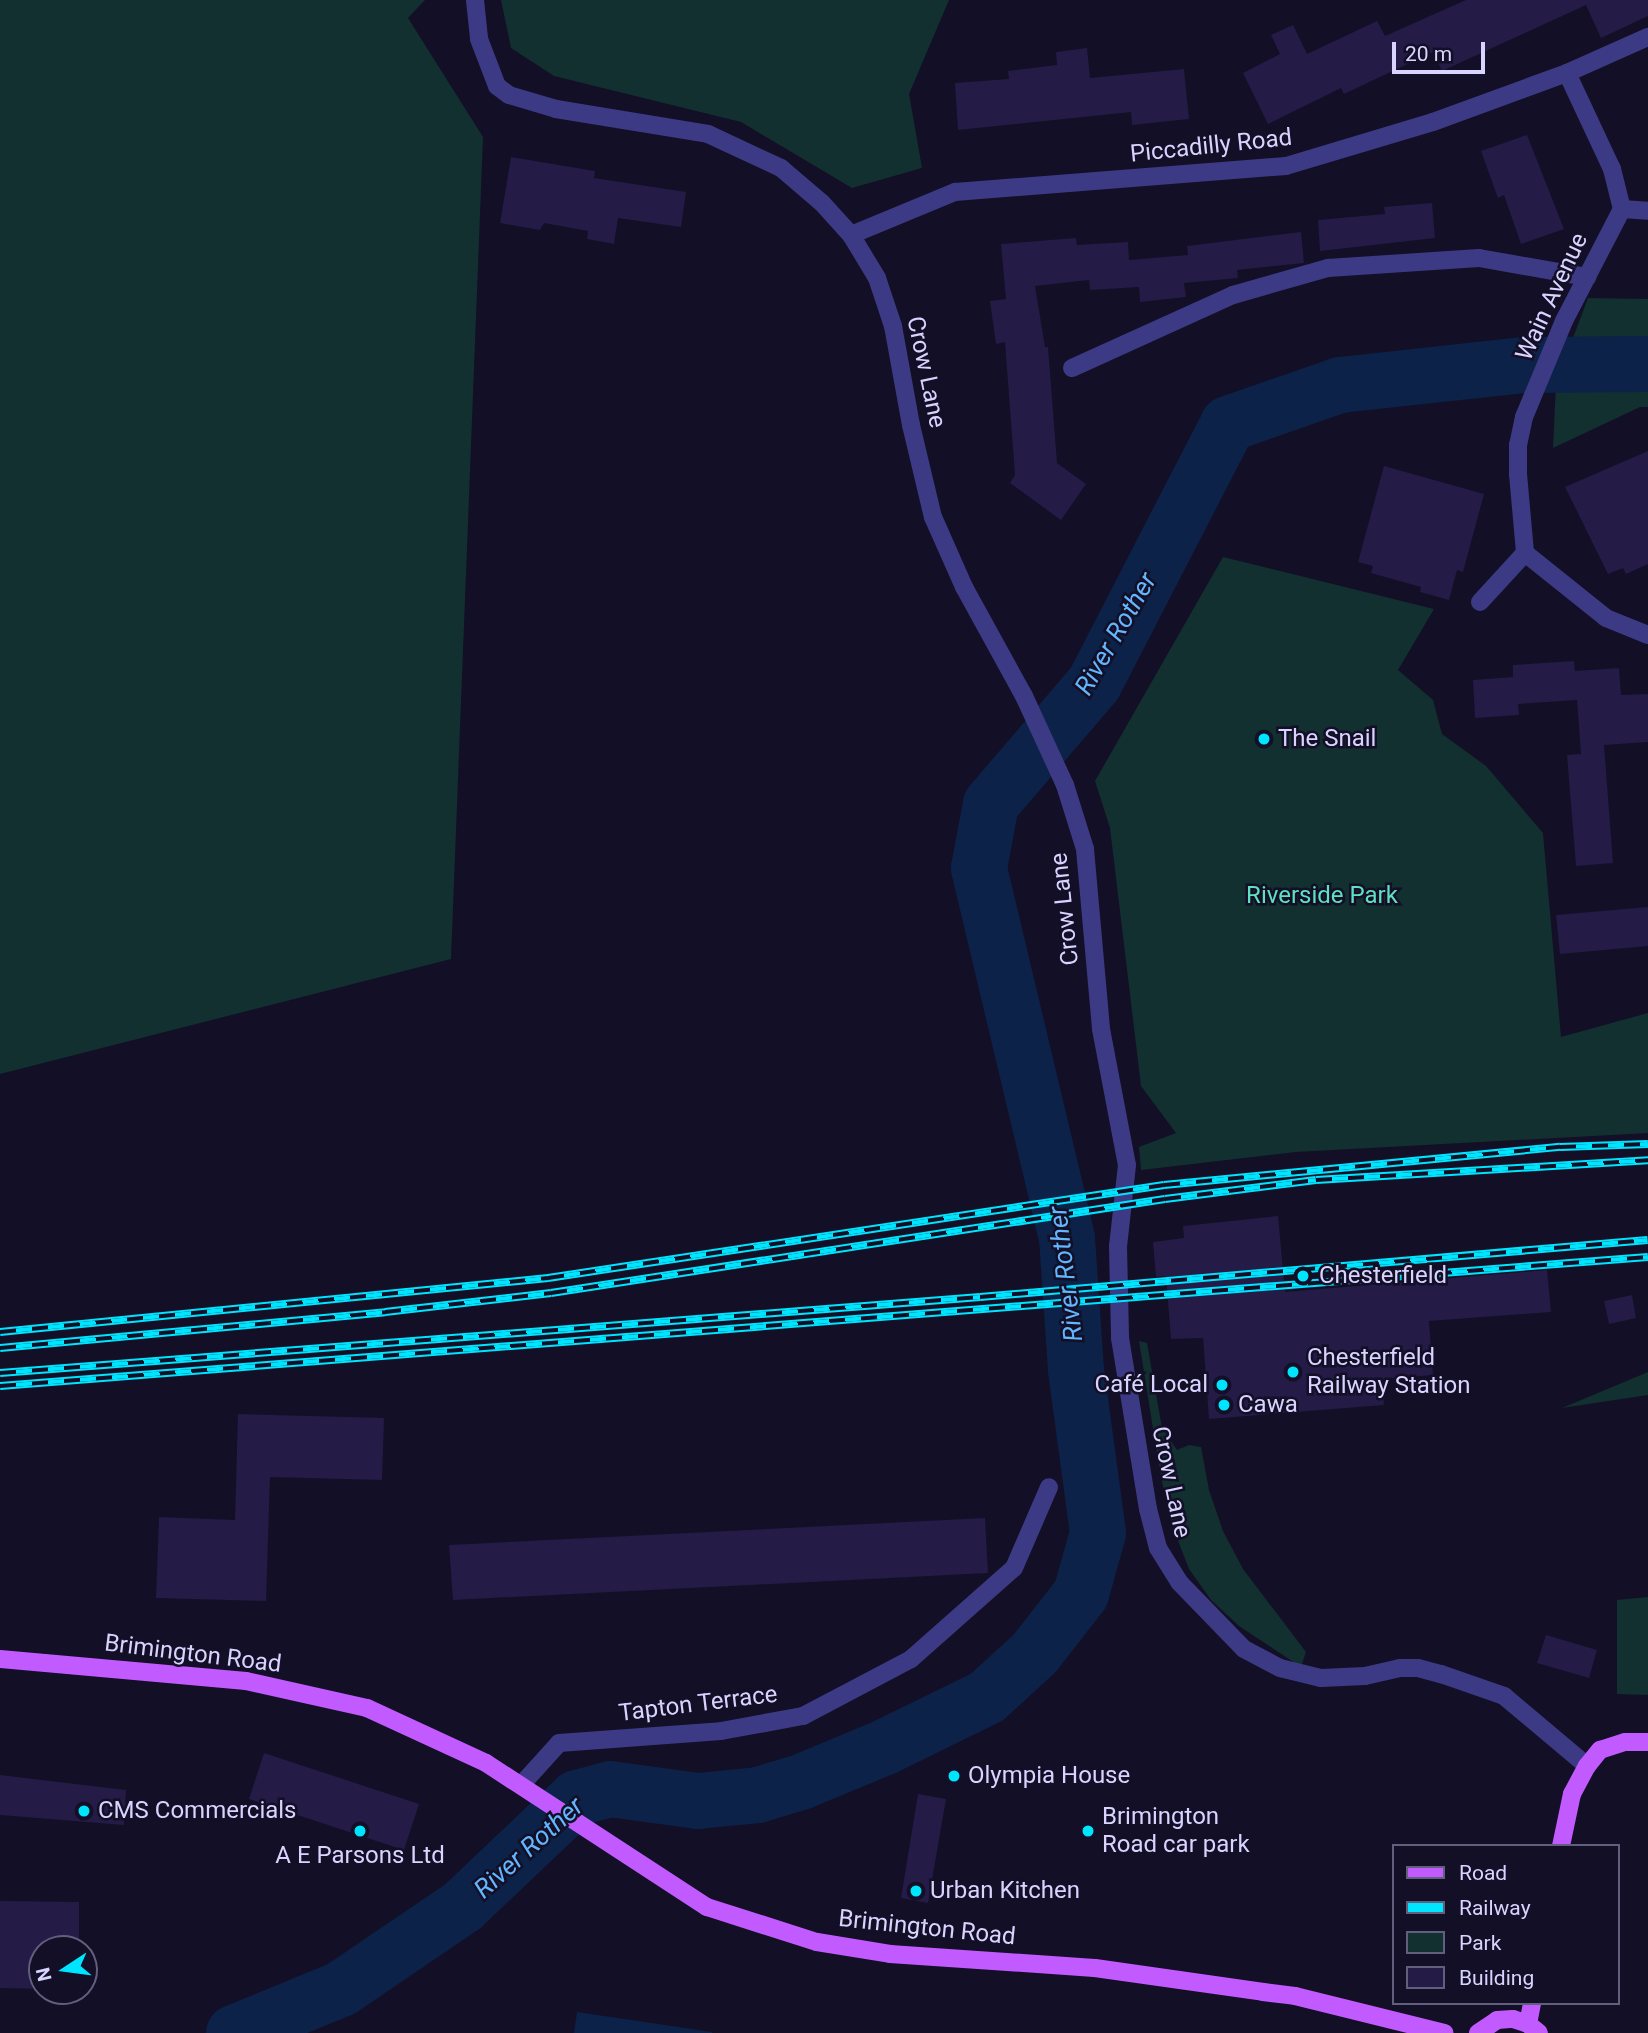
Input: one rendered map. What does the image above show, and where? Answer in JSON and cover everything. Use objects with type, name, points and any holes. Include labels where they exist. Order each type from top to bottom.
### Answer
[{"type":"main road","name":"Brimington Road","points":[[0,1659],[246,1681],[367,1708],[450,1745],[522,1784],[707,1907],[817,1942],[890,1954],[1095,1968],[1263,1992],[1444,2033]]},
{"type":"main road","points":[[1561,1844],[1572,1794],[1587,1766],[1600,1750],[1625,1742],[1648,1742]]},
{"type":"main road","points":[[1478,2033],[1497,2020],[1513,2019],[1534,2029],[1532,2005]]},
{"type":"street","name":"Crow Lane","points":[[475,0],[478,39],[497,86],[509,95],[556,108],[708,134],[781,168],[822,203],[851,235],[877,278],[893,326],[911,425],[933,517],[964,587],[1024,696],[1065,785],[1085,849],[1101,1029],[1127,1166],[1118,1247],[1121,1338],[1135,1436],[1158,1548],[1179,1582],[1210,1617],[1244,1649],[1280,1668],[1321,1678],[1366,1676],[1400,1668],[1418,1668],[1441,1674],[1504,1696],[1554,1735],[1587,1766]]},
{"type":"street","name":"Piccadilly Road","points":[[851,235],[955,192],[1286,166],[1433,122],[1567,73],[1648,37]]},
{"type":"street","points":[[1567,73],[1612,169],[1622,209],[1648,211]]},
{"type":"street","name":"Wain Avenue","points":[[1525,553],[1518,474],[1518,445],[1524,417],[1564,321],[1622,209]]},
{"type":"street","points":[[1072,368],[1233,296],[1328,268],[1479,258],[1587,277]]},
{"type":"street","points":[[1480,602],[1525,553],[1606,618],[1648,635]]},
{"type":"street","name":"Tapton Terrace","points":[[522,1784],[559,1743],[721,1731],[803,1716],[911,1659],[1014,1568],[1049,1487]]},
{"type":"green space","points":[[0,0],[425,0],[408,18],[483,137],[451,959],[0,1074]]},
{"type":"green space","points":[[501,0],[949,0],[909,94],[922,168],[852,188],[741,122],[554,76],[511,48]]},
{"type":"green space","points":[[1588,298],[1648,299],[1648,407],[1640,407],[1553,448],[1556,383]]},
{"type":"green space","name":"Riverside Park","points":[[1223,557],[1434,609],[1398,670],[1433,700],[1442,734],[1486,766],[1543,833],[1561,1037],[1648,1013],[1648,1133],[1296,1152],[1141,1170],[1139,1147],[1176,1133],[1141,1086],[1110,828],[1095,781]]},
{"type":"green space","points":[[1139,1341],[1147,1343],[1162,1428],[1177,1450],[1189,1445],[1201,1447],[1209,1490],[1223,1531],[1243,1569],[1306,1652],[1301,1667],[1239,1626],[1211,1600],[1189,1569],[1170,1520]]},
{"type":"green space","points":[[1648,1372],[1648,1395],[1562,1408]]},
{"type":"green space","points":[[1648,1597],[1648,1695],[1617,1694],[1617,1600]]},
{"type":"water","points":[[577,2012],[712,2032],[712,2033],[574,2033]]},
{"type":"building","points":[[1466,0],[1648,0],[1648,16],[1601,38],[1586,5],[1442,71],[1433,52],[1344,94],[1341,88],[1268,124],[1243,73],[1280,54],[1271,35],[1293,25],[1307,54],[1377,21],[1385,36]]},
{"type":"building","points":[[1087,48],[1090,78],[1184,69],[1189,119],[1132,125],[1131,112],[958,130],[955,83],[1009,79],[1008,71],[1057,65],[1056,52]]},
{"type":"building","points":[[1527,135],[1564,229],[1521,244],[1504,195],[1498,198],[1481,151]]},
{"type":"building","points":[[511,157],[595,171],[594,178],[686,192],[681,227],[618,218],[614,244],[587,239],[588,231],[544,223],[540,230],[500,223]]},
{"type":"building","points":[[1432,203],[1435,238],[1320,251],[1318,220],[1385,214],[1384,207]]},
{"type":"building","points":[[1301,232],[1304,263],[1237,270],[1238,278],[1184,283],[1186,297],[1140,302],[1139,287],[1090,290],[1089,280],[1035,286],[1045,347],[1048,347],[1057,463],[1086,484],[1061,520],[1010,483],[1015,475],[1005,342],[996,344],[990,301],[1006,299],[1001,244],[1076,238],[1077,245],[1128,242],[1129,260],[1188,255],[1187,246]]},
{"type":"building","points":[[1648,451],[1648,564],[1626,574],[1623,568],[1608,574],[1565,487]]},
{"type":"building","points":[[1384,466],[1484,494],[1463,572],[1457,570],[1449,600],[1420,592],[1421,587],[1371,573],[1373,566],[1358,562]]},
{"type":"building","points":[[1574,661],[1575,671],[1619,668],[1621,695],[1648,694],[1648,742],[1604,745],[1613,863],[1576,866],[1567,755],[1581,754],[1577,700],[1518,704],[1519,715],[1475,718],[1473,680],[1513,677],[1513,665]]},
{"type":"building","points":[[1648,907],[1648,946],[1560,954],[1556,915]]},
{"type":"building","points":[[1278,1216],[1285,1292],[1547,1270],[1551,1312],[1429,1321],[1433,1375],[1382,1379],[1384,1405],[1209,1419],[1203,1338],[1171,1339],[1166,1276],[1156,1277],[1153,1242],[1184,1238],[1183,1226]]},
{"type":"building","points":[[1632,1295],[1636,1318],[1609,1324],[1604,1301]]},
{"type":"building","points":[[238,1414],[384,1418],[382,1480],[270,1477],[266,1601],[156,1598],[159,1517],[235,1520]]},
{"type":"building","points":[[985,1518],[988,1573],[453,1600],[449,1545]]},
{"type":"building","points":[[1546,1635],[1597,1650],[1589,1678],[1537,1663]]},
{"type":"building","points":[[264,1753],[419,1804],[404,1850],[249,1799]]},
{"type":"building","points":[[0,1775],[126,1790],[124,1825],[0,1815]]},
{"type":"building","points":[[918,1794],[946,1799],[928,1903],[901,1898]]},
{"type":"building","points":[[0,1901],[79,1902],[79,1935],[28,1935],[28,1989],[0,1988]]},
{"type":"waterway","name":"River Rother","points":[[234,2033],[341,1989],[463,1906],[577,1798],[610,1789],[698,1801],[758,1795],[801,1782],[885,1747],[987,1697],[1035,1653],[1081,1594],[1098,1533],[1076,1370],[1067,1238],[979,868],[991,804],[1094,684],[1228,424],[1340,385],[1525,365],[1648,364]]},
{"type":"railway","points":[[0,1332],[548,1278],[1164,1185],[1560,1147],[1648,1144]]},
{"type":"railway","points":[[0,1348],[385,1312],[551,1293],[1165,1199],[1316,1180],[1648,1160]]},
{"type":"railway","points":[[0,1373],[980,1297],[1648,1240]]},
{"type":"railway","points":[[0,1386],[1648,1257]]},
{"type":"place","name":"The Snail","points":[[1264,739]]},
{"type":"place","name":"Chesterfield","points":[[1303,1276]]},
{"type":"place","name":"Chesterfield Railway Station","points":[[1293,1372]]},
{"type":"place","name":"Café Local","points":[[1222,1385]]},
{"type":"place","name":"Cawa","points":[[1224,1405]]},
{"type":"place","name":"Olympia House","points":[[954,1776]]},
{"type":"place","name":"CMS Commercials","points":[[84,1811]]},
{"type":"place","name":"A E Parsons Ltd","points":[[360,1831]]},
{"type":"place","name":"Brimington Road car park","points":[[1088,1831]]},
{"type":"place","name":"Urban Kitchen","points":[[916,1891]]}]
